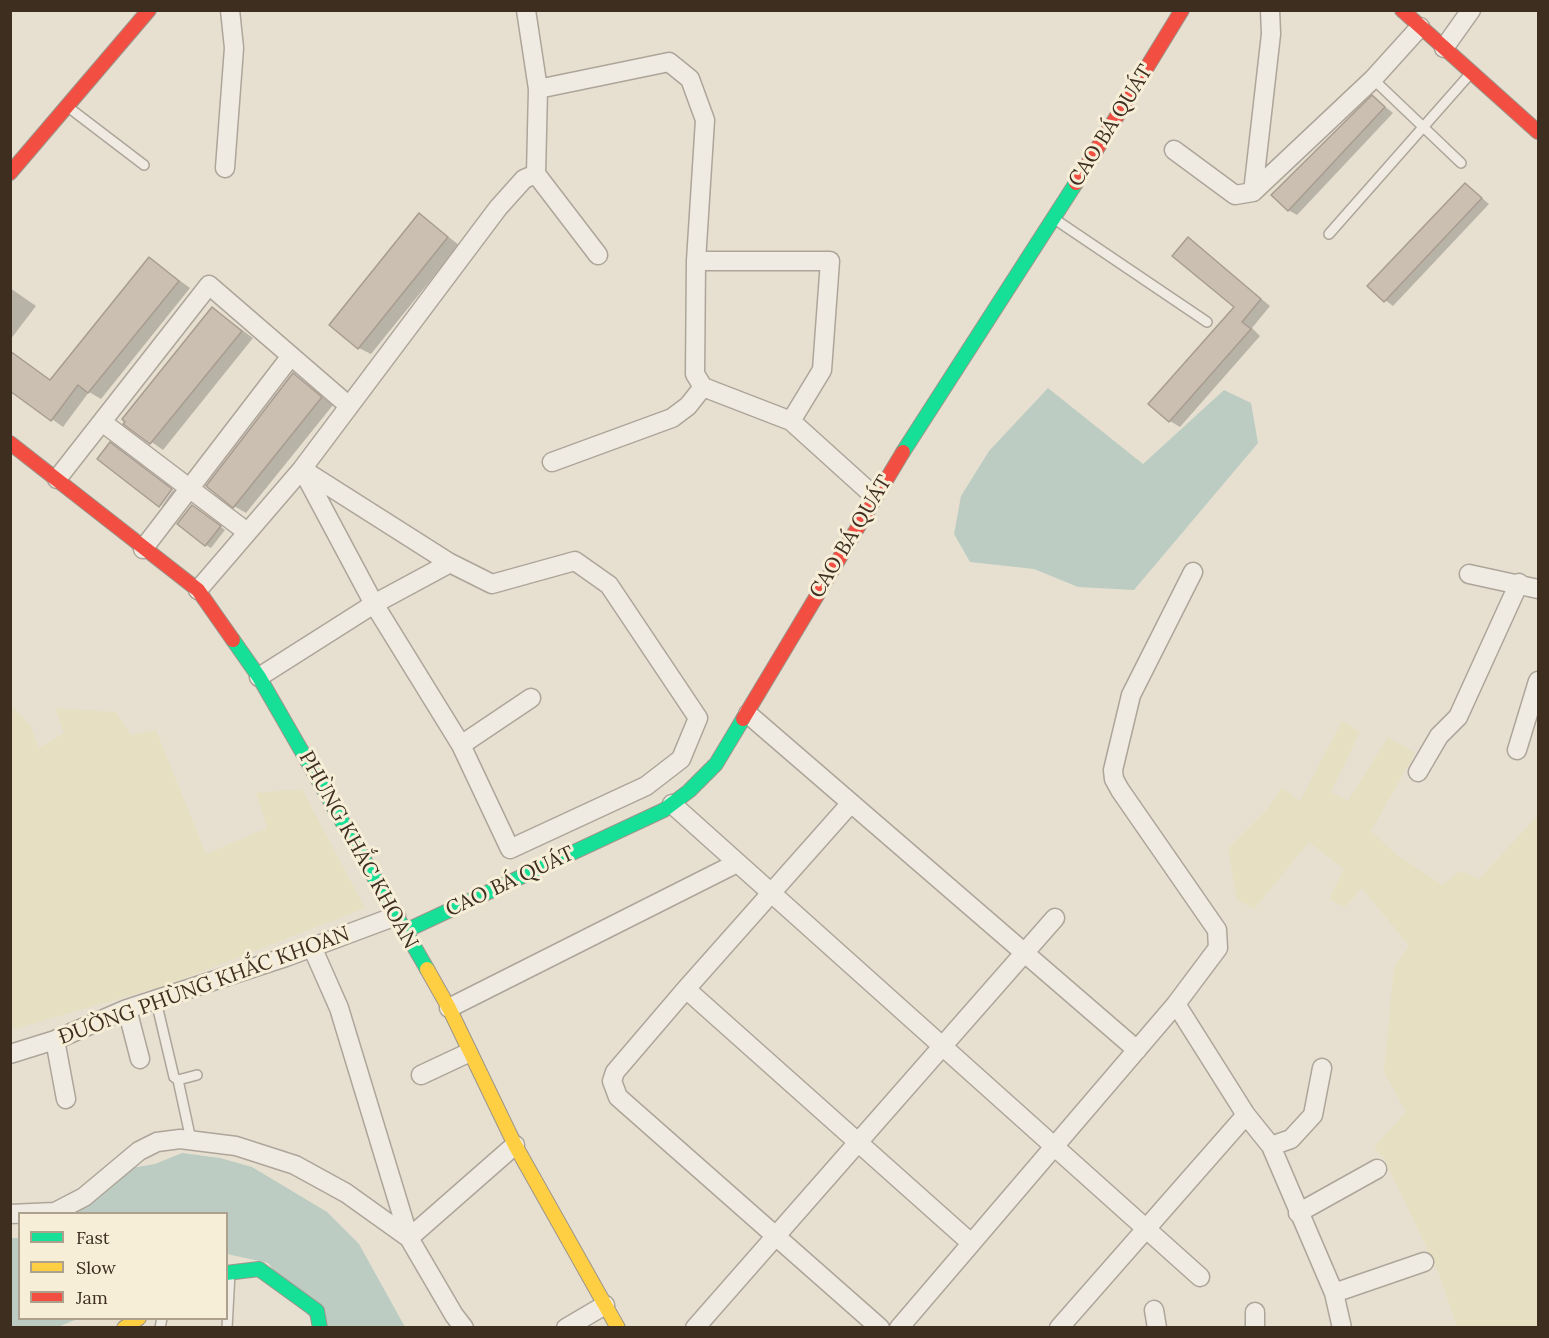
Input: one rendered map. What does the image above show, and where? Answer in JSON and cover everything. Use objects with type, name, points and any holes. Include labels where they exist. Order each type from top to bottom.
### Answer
[{"type":"street","points":[[10,173],[149,10]]},
{"type":"street","points":[[225,168],[234,48],[230,10]]},
{"type":"street","points":[[526,10],[538,89],[536,174],[598,255]]},
{"type":"street","name":"CAO BÁ QUÁT","points":[[400,924],[672,804],[716,764],[748,714],[874,496],[1054,218],[1182,10]]},
{"type":"street","points":[[1253,192],[1271,34],[1270,10]]},
{"type":"street","points":[[1402,10],[1539,132]]},
{"type":"street","points":[[1444,48],[1471,10]]},
{"type":"street","points":[[1174,150],[1235,195],[1253,192],[1373,79],[1420,27]]},
{"type":"street","points":[[538,89],[669,62],[690,80],[705,120],[696,261],[693,368],[703,387],[791,421],[874,496]]},
{"type":"street","points":[[198,590],[302,469],[498,208],[524,179],[536,174]]},
{"type":"street","points":[[696,261],[830,261],[822,370],[791,421]]},
{"type":"street","points":[[57,479],[209,285],[349,406]]},
{"type":"street","points":[[143,549],[291,356]]},
{"type":"street","points":[[552,462],[672,418],[688,406],[703,387]]},
{"type":"street","points":[[102,422],[247,532]]},
{"type":"street","name":"PHÙNG KHẮC KHOAN","points":[[10,443],[198,590],[260,677],[449,1008],[468,1053],[515,1145],[618,1328]]},
{"type":"street","points":[[302,469],[450,563],[492,584],[575,561],[609,585],[698,718],[681,759],[646,786],[510,849],[461,745],[374,604],[302,469]]},
{"type":"street","points":[[260,677],[374,604],[450,563]]},
{"type":"street","points":[[899,1328],[1176,1004],[1215,954],[1219,937],[1120,790],[1114,779],[1113,770],[1131,695],[1193,572]]},
{"type":"street","points":[[1469,574],[1539,589]]},
{"type":"street","points":[[1418,772],[1439,736],[1458,717],[1519,583]]},
{"type":"street","points":[[1517,750],[1539,681]]},
{"type":"street","points":[[461,745],[531,699]]},
{"type":"street","points":[[748,714],[1137,1050]]},
{"type":"street","points":[[851,803],[686,989],[615,1072],[612,1082],[618,1097],[880,1328]]},
{"type":"street","points":[[672,804],[1200,1277]]},
{"type":"street","points":[[449,1008],[737,862]]},
{"type":"street","points":[[694,1328],[1055,918]]},
{"type":"street","name":"ĐƯỜNG PHÙNG KHẮC KHOAN","points":[[10,1054],[56,1040],[127,1010],[312,947],[400,924]]},
{"type":"street","points":[[312,947],[339,1008],[409,1238],[464,1328]]},
{"type":"street","points":[[686,989],[971,1243]]},
{"type":"street","points":[[1176,1004],[1246,1115],[1271,1146],[1334,1293],[1342,1328]]},
{"type":"street","points":[[127,1010],[140,1059]]},
{"type":"street","points":[[56,1040],[66,1099]]},
{"type":"street","points":[[421,1075],[468,1053]]},
{"type":"street","points":[[1271,1146],[1291,1139],[1313,1115],[1322,1068]]},
{"type":"street","points":[[1059,1328],[1246,1115]]},
{"type":"street","points":[[55,1212],[84,1197],[139,1151],[157,1142],[170,1139],[191,1140],[254,1150],[295,1165],[346,1192],[409,1238]]},
{"type":"street","points":[[409,1238],[515,1145]]},
{"type":"street","points":[[1298,1213],[1377,1169]]},
{"type":"street","points":[[1334,1293],[1424,1262]]},
{"type":"street","points":[[228,1273],[259,1269],[317,1311],[320,1328]]},
{"type":"street","points":[[566,1328],[605,1305]]},
{"type":"lane","points":[[1329,234],[1471,72]]},
{"type":"lane","points":[[1373,79],[1461,164]]},
{"type":"lane","points":[[66,105],[144,165]]},
{"type":"lane","points":[[1054,218],[1207,322]]},
{"type":"lane","points":[[156,1001],[174,1077],[178,1080],[191,1140]]},
{"type":"lane","points":[[178,1080],[197,1075]]},
{"type":"shaded area","points":[[1048,388],[1143,464],[1224,390],[1251,403],[1258,443],[1134,590],[1078,587],[1034,569],[970,562],[954,534],[961,496],[989,451]]},
{"type":"shaded area","points":[[10,704],[30,725],[39,748],[64,733],[55,708],[116,712],[131,735],[156,730],[206,854],[267,828],[256,793],[302,789],[365,908],[170,984],[11,1030]]},
{"type":"shaded area","points":[[1342,721],[1360,732],[1331,792],[1348,801],[1388,737],[1415,753],[1371,831],[1397,855],[1442,885],[1460,871],[1479,879],[1538,815],[1538,1327],[1457,1327],[1439,1274],[1385,1160],[1374,1147],[1406,1112],[1384,1072],[1394,967],[1409,946],[1362,888],[1345,907],[1329,899],[1344,869],[1309,842],[1254,909],[1237,900],[1228,849],[1269,807],[1282,787],[1300,801]]},
{"type":"shaded area","points":[[182,1153],[220,1158],[252,1167],[327,1212],[359,1244],[405,1327],[317,1327],[268,1263],[228,1254],[228,1212],[72,1212],[131,1168],[155,1164]]},
{"type":"shaded area","points":[[11,1238],[18,1238],[18,1320],[75,1320],[58,1327],[11,1327]]},
{"type":"building","points":[[1372,95],[1385,107],[1288,211],[1271,195]]},
{"type":"building","points":[[1465,183],[1482,198],[1384,302],[1367,286]]},
{"type":"building","points":[[419,213],[448,237],[358,349],[329,325]]},
{"type":"building","points":[[1188,237],[1261,299],[1242,322],[1251,329],[1169,422],[1148,404],[1234,307],[1172,256]]},
{"type":"building","points":[[149,257],[179,281],[88,393],[78,385],[51,421],[10,391],[10,351],[50,380]]},
{"type":"building","points":[[212,307],[242,331],[150,444],[123,424],[125,422],[122,419]]},
{"type":"building","points":[[293,373],[322,397],[233,508],[206,486]]},
{"type":"building","points":[[110,442],[172,489],[159,507],[97,459]]},
{"type":"building","points":[[192,505],[221,526],[205,546],[177,524]]},
{"type":"traffic: fast","points":[[903,452],[1076,183]]},
{"type":"traffic: fast","points":[[233,640],[259,677],[427,969]]},
{"type":"traffic: fast","points":[[403,932],[664,810],[689,791],[716,764],[743,719]]},
{"type":"traffic: fast","points":[[228,1273],[259,1269],[317,1311],[320,1328]]},
{"type":"traffic: slow","points":[[427,969],[449,1008],[515,1145],[618,1328]]},
{"type":"traffic: slow","points":[[124,1328],[136,1320]]},
{"type":"traffic: jam","points":[[10,173],[149,10]]},
{"type":"traffic: jam","points":[[1076,183],[1182,10]]},
{"type":"traffic: jam","points":[[1402,10],[1538,132]]},
{"type":"traffic: jam","points":[[10,443],[198,590],[233,640]]},
{"type":"traffic: jam","points":[[743,719],[903,452]]}]
